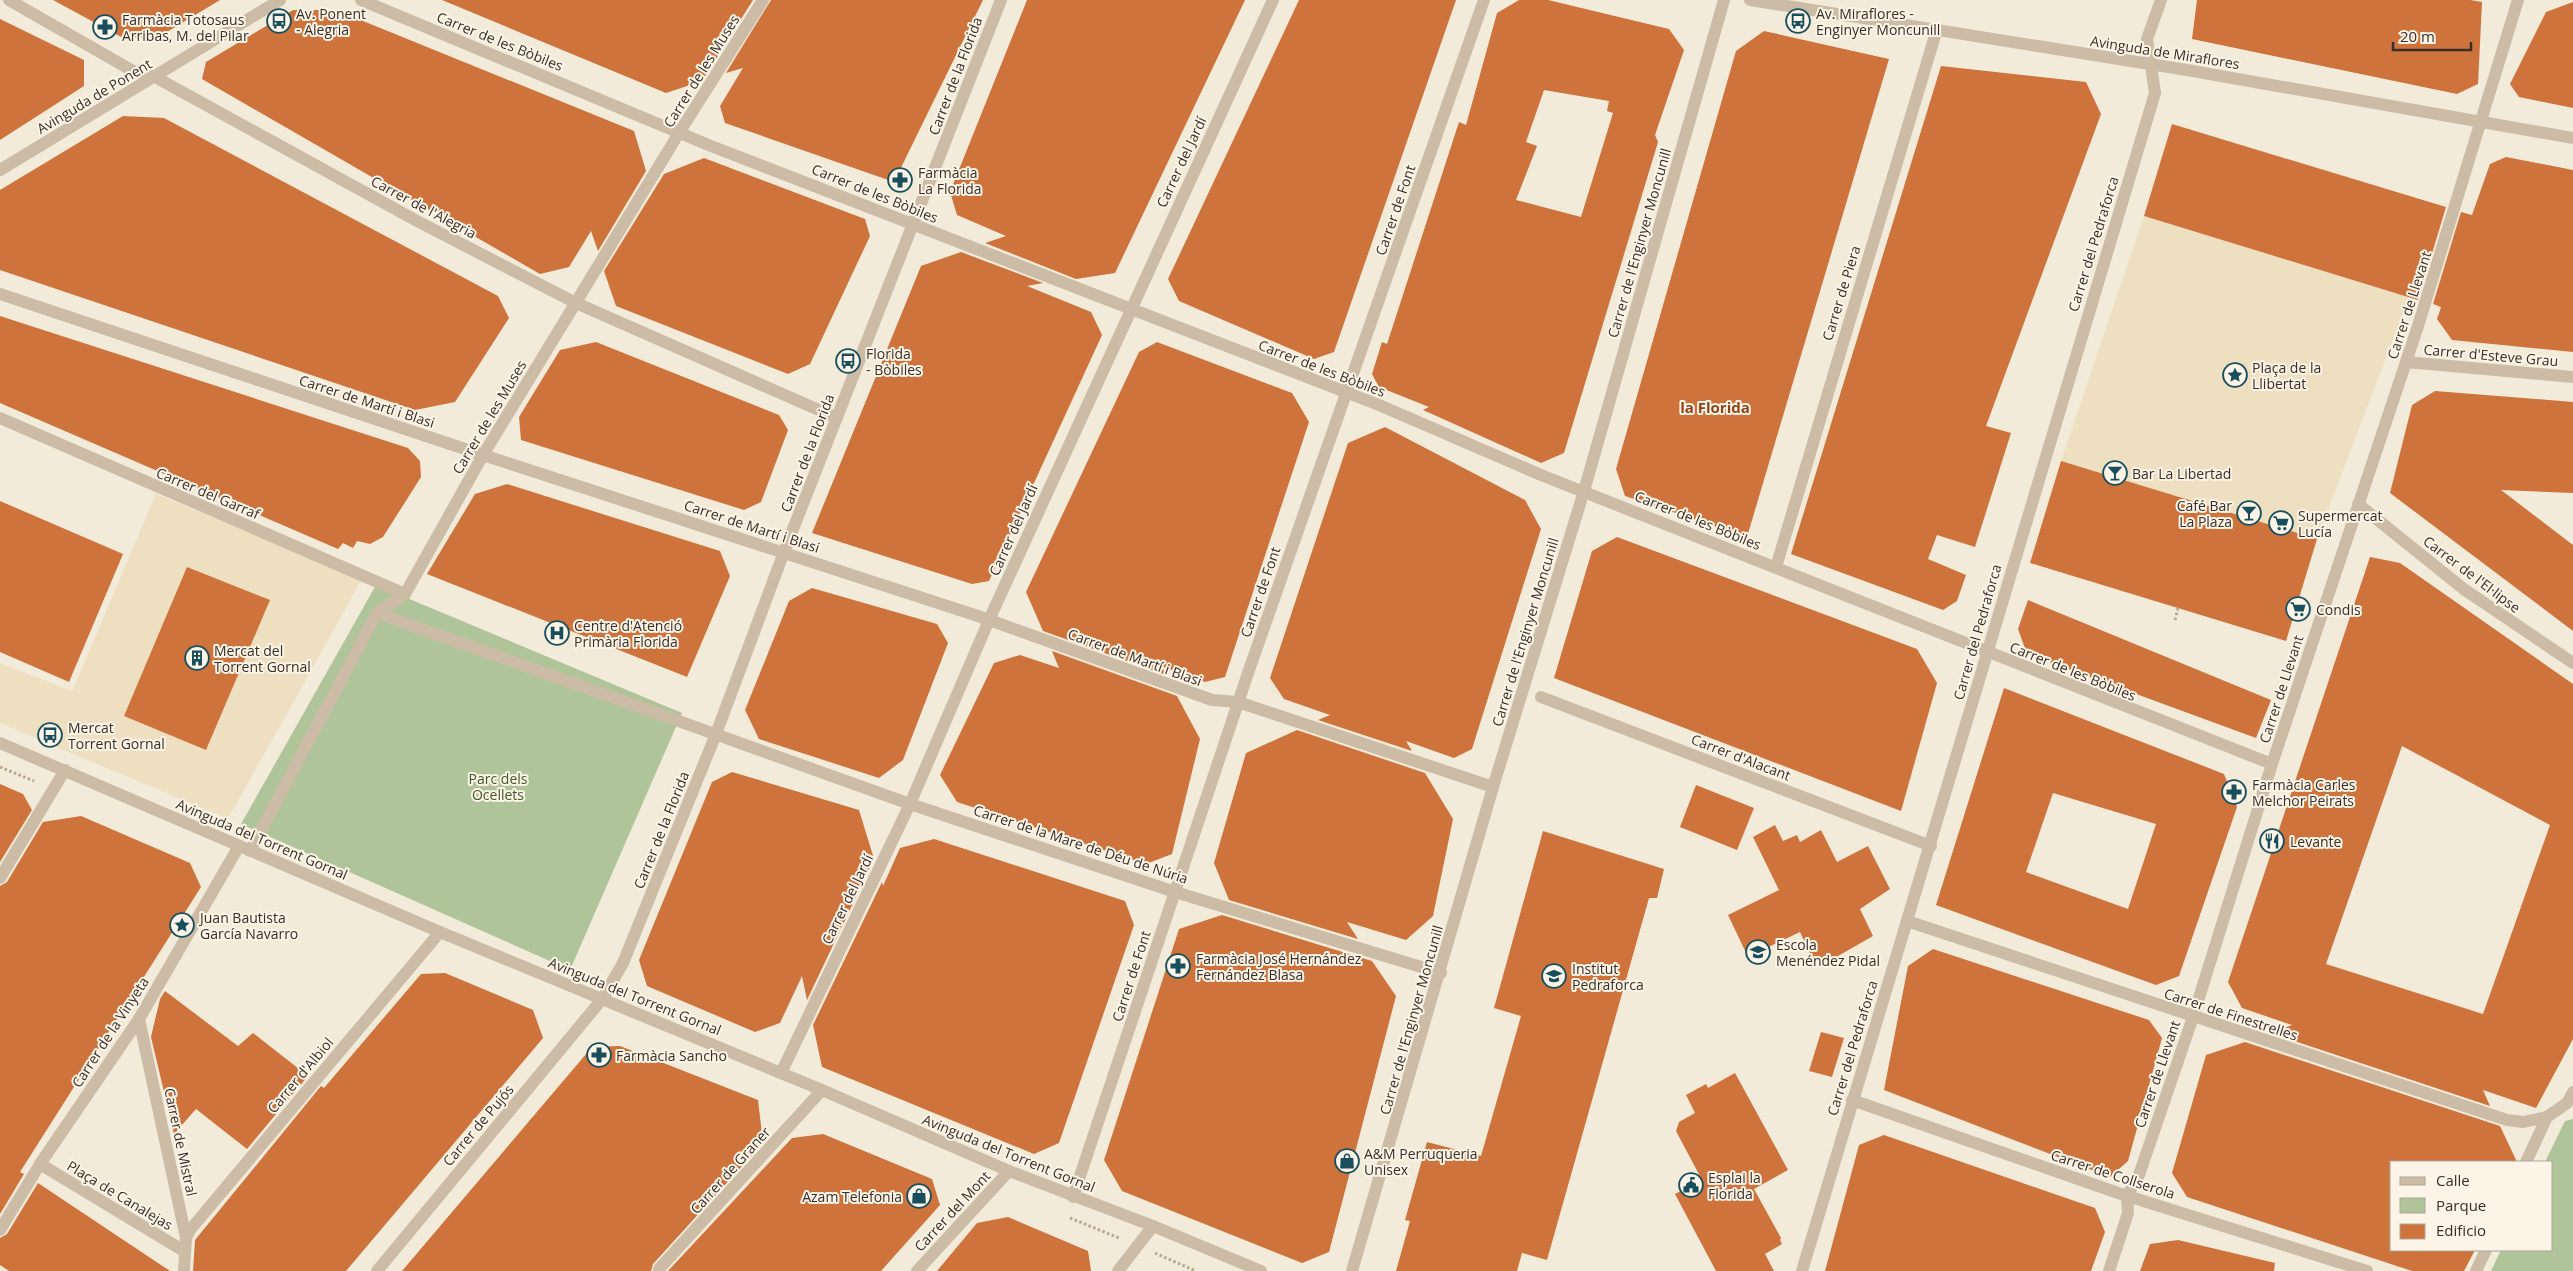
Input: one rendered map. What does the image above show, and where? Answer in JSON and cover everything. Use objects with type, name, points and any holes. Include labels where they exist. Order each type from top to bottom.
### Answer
[{"type":"street","name":"Carrer de l'Alegria","points":[[9,0],[133,71],[155,77],[409,216],[576,303],[837,418]]},
{"type":"street","name":"Avinguda de Ponent","points":[[0,170],[280,0]]},
{"type":"street","name":"Carrer de les Bòbiles","points":[[361,0],[679,133],[1346,393],[1987,653],[2272,764]]},
{"type":"street","name":"Carrer de les Muses","points":[[244,848],[378,613],[405,594],[483,455],[679,133],[764,0]]},
{"type":"street","name":"Carrer de la Florida","points":[[603,998],[623,963],[716,734],[784,552],[902,251],[915,224],[1001,0]]},
{"type":"street","name":"Carrer del Jardí","points":[[781,1073],[910,804],[989,620],[1273,0]]},
{"type":"street","name":"Carrer de Font","points":[[1073,1197],[1238,702],[1484,0]]},
{"type":"street","name":"Carrer de l'Enginyer Moncunill","points":[[1352,1271],[1441,973],[1493,787],[1584,491],[1724,0]]},
{"type":"street","name":"Avinguda de Miraflores","points":[[1750,0],[1937,29],[2573,138]]},
{"type":"street","name":"Carrer del Pedraforca","points":[[1802,1271],[1852,1100],[1931,846],[2154,93],[2147,39],[2161,0]]},
{"type":"street","name":"Carrer de Llevant","points":[[2109,1271],[2128,1213],[2128,1196],[2139,1175],[2193,1017],[2272,764],[2406,362],[2482,122],[2518,0]]},
{"type":"street","name":"Carrer de Piera","points":[[1776,567],[1937,29]]},
{"type":"street","name":"Carrer de Martí i Blasi","points":[[0,294],[483,455],[989,620],[1212,700],[1238,702],[1493,787]]},
{"type":"street","name":"Carrer d'Esteve Grau","points":[[2406,362],[2573,377]]},
{"type":"street","name":"Carrer del Garraf","points":[[0,418],[405,594]]},
{"type":"street","name":"Carrer de l'El·lipse","points":[[2358,504],[2465,590],[2573,663]]},
{"type":"street","points":[[378,613],[716,734]]},
{"type":"street","name":"Carrer d'Alacant","points":[[1541,697],[1931,846]]},
{"type":"street","name":"Carrer de la Mare de Déu de Núria","points":[[716,734],[910,804],[1175,892],[1441,973]]},
{"type":"street","name":"Avinguda del Torrent Gornal","points":[[0,742],[440,932],[603,998],[1009,1171],[1153,1226],[1261,1271]]},
{"type":"street","points":[[0,878],[65,770]]},
{"type":"street","name":"Carrer de la Vinyeta","points":[[0,1230],[40,1164],[139,1019],[244,848]]},
{"type":"street","name":"Carrer de Finestrelles","points":[[1907,921],[2507,1120],[2529,1122],[2547,1117]]},
{"type":"street","name":"Carrer d'Albiol","points":[[185,1245],[190,1230],[440,932]]},
{"type":"street","name":"Carrer de Pujós","points":[[377,1271],[603,998]]},
{"type":"street","name":"Carrer de Mistral","points":[[139,1019],[185,1245],[184,1271]]},
{"type":"street","name":"Carrer de Graner","points":[[659,1269],[822,1090]]},
{"type":"street","points":[[2526,1161],[2547,1117],[2567,1103],[2573,1092]]},
{"type":"street","name":"Carrer de Collserola","points":[[1852,1100],[2128,1196],[2367,1271]]},
{"type":"street","name":"Plaça de Canalejas","points":[[40,1164],[185,1245]]},
{"type":"street","name":"Carrer del Mont","points":[[917,1271],[1009,1171]]},
{"type":"street","points":[[1118,1271],[1153,1226]]},
{"type":"street","points":[[2476,1271],[2486,1251]]},
{"type":"path","points":[[2326,517],[2333,520]]},
{"type":"path","points":[[2175,620],[2178,608]]},
{"type":"green space","name":"Parc dels Ocellets","points":[[376,585],[682,713],[570,970],[241,824]]},
{"type":"green space","points":[[2573,1119],[2573,1271],[2491,1271],[2501,1251],[2553,1251],[2553,1161],[2545,1161],[2565,1121]]},
{"type":"shaded area","name":"Plaça de la Llibertat","points":[[2144,216],[2409,297],[2317,539],[2061,461]]},
{"type":"shaded area","points":[[156,494],[362,579],[228,819],[0,723],[0,663],[72,691]]},
{"type":"building","points":[[53,0],[220,0],[157,38],[123,38]]},
{"type":"building","points":[[442,0],[753,0],[702,81],[666,93]]},
{"type":"building","points":[[771,0],[983,0],[894,182],[725,123],[720,106],[743,68],[726,73]]},
{"type":"building","points":[[1027,0],[1245,0],[1115,273],[1076,279],[985,243],[1006,236],[957,215],[950,192]]},
{"type":"building","points":[[1299,0],[1456,0],[1334,352],[1314,359],[1179,301],[1168,279]]},
{"type":"building","points":[[1519,0],[1548,0],[1669,29],[1684,50],[1655,135],[1658,142],[1564,453],[1541,463],[1423,410],[1429,407],[1379,387],[1372,374],[1382,342],[1387,344],[1459,122],[1466,125],[1497,13]],"holes":[[[1544,90],[1609,101],[1607,111],[1613,113],[1581,217],[1516,200],[1537,146],[1526,142]]]},
{"type":"building","points":[[2197,0],[2470,0],[2482,2],[2478,84],[2457,94],[2192,39]]},
{"type":"building","points":[[2573,2],[2573,108],[2519,97],[2510,84],[2546,12]]},
{"type":"building","points":[[293,10],[336,10],[634,131],[646,171],[598,251],[591,231],[569,267],[540,274],[202,79],[206,62]]},
{"type":"building","points":[[0,19],[84,60],[84,86],[0,140]]},
{"type":"building","points":[[1764,31],[1889,59],[1747,537],[1625,496],[1616,469],[1736,51]]},
{"type":"building","points":[[1941,66],[2086,82],[2101,114],[1986,426],[2011,433],[1975,547],[1937,535],[1928,559],[1966,575],[1957,601],[1943,610],[1791,554]]},
{"type":"building","points":[[123,116],[164,118],[498,296],[509,318],[455,402],[415,410],[0,270],[0,190]]},
{"type":"building","points":[[2172,124],[2446,207],[2418,300],[2144,216]]},
{"type":"building","points":[[2506,157],[2573,170],[2573,352],[2452,340],[2437,319],[2441,307],[2433,304],[2461,212],[2472,215],[2490,164]]},
{"type":"building","points":[[704,158],[865,219],[870,236],[810,364],[788,374],[616,306],[604,271],[664,174]]},
{"type":"building","points":[[961,252],[1043,283],[1027,286],[1091,312],[1102,335],[989,581],[972,584],[812,533],[921,266]]},
{"type":"building","points":[[0,316],[408,448],[420,461],[421,477],[383,537],[370,544],[357,541],[353,548],[343,543],[338,549],[0,403]]},
{"type":"building","points":[[596,342],[779,415],[788,430],[761,502],[744,510],[521,440],[519,417],[560,350]]},
{"type":"building","points":[[1157,342],[1292,393],[1309,422],[1225,677],[1205,682],[1161,666],[1166,675],[1043,631],[1026,592],[1139,352]]},
{"type":"building","points":[[2435,391],[2573,402],[2573,493],[2501,490],[2573,545],[2573,631],[2390,493],[2412,405]]},
{"type":"building","points":[[1385,427],[1525,500],[1541,529],[1472,749],[1454,758],[1406,741],[1412,751],[1318,720],[1330,715],[1284,699],[1270,678],[1348,443]]},
{"type":"building","points":[[2061,461],[2317,539],[2286,641],[2030,563]]},
{"type":"building","points":[[507,484],[720,551],[730,576],[687,677],[427,574],[475,494]]},
{"type":"building","points":[[0,501],[123,554],[69,682],[0,652]]},
{"type":"building","points":[[1617,537],[1917,649],[1937,683],[1901,811],[1554,678],[1592,551]]},
{"type":"building","points":[[2370,557],[2400,563],[2573,684],[2573,1039],[2536,1108],[2483,1090],[2490,1106],[2270,1033],[2292,1025],[2242,1008],[2228,982]],"holes":[[[2402,746],[2550,825],[2483,1014],[2326,964]]]},
{"type":"building","name":"Mercat del Torrent Gornal","points":[[187,567],[270,600],[206,750],[124,716]]},
{"type":"building","points":[[812,588],[937,624],[948,643],[903,760],[879,778],[759,739],[745,710],[789,601]]},
{"type":"building","points":[[2028,600],[2271,700],[2256,738],[2027,654],[2018,629]]},
{"type":"building","points":[[1052,651],[1177,696],[1200,739],[1172,854],[1146,864],[957,802],[940,775],[994,663],[1020,655],[1059,668]]},
{"type":"building","points":[[2004,688],[2224,774],[2237,807],[2179,976],[2156,985],[1936,905]],"holes":[[[2053,793],[2156,824],[2128,909],[2026,872]]]},
{"type":"building","points":[[1297,730],[1425,773],[1453,819],[1433,916],[1406,940],[1347,922],[1358,939],[1229,900],[1214,863],[1246,753]]},
{"type":"building","points":[[732,772],[859,810],[874,859],[807,1000],[802,976],[780,1023],[755,1032],[647,986],[639,960],[712,782]]},
{"type":"building","points":[[0,784],[23,794],[32,810],[0,862]]},
{"type":"building","points":[[1696,785],[1754,808],[1737,850],[1680,827]]},
{"type":"building","points":[[81,816],[190,863],[201,887],[20,1172],[24,1174],[0,1214],[0,886],[7,882],[43,822]]},
{"type":"building","points":[[1775,825],[1783,841],[1797,835],[1800,842],[1821,830],[1837,862],[1868,846],[1890,889],[1860,909],[1873,936],[1838,956],[1815,964],[1800,932],[1748,957],[1728,915],[1779,890],[1753,837]]},
{"type":"building","points":[[1543,831],[1664,869],[1657,898],[1649,898],[1547,1260],[1522,1253],[1517,1271],[1396,1271],[1410,1221],[1405,1220],[1427,1142],[1481,1156],[1521,1016],[1494,1008]]},
{"type":"building","points":[[934,839],[1125,901],[1134,925],[1059,1143],[1034,1154],[822,1067],[813,1025],[882,882],[883,886],[900,848]]},
{"type":"building","points":[[1222,915],[1372,961],[1396,996],[1329,1252],[1302,1263],[1122,1191],[1104,1160],[1179,929]]},
{"type":"building","points":[[1933,949],[2149,1020],[2162,1038],[2128,1161],[2110,1177],[1884,1090],[1908,966]]},
{"type":"building","points":[[445,973],[533,1010],[543,1038],[346,1271],[193,1271],[195,1240],[321,1086],[324,1088],[421,974]]},
{"type":"building","points":[[165,991],[238,1046],[253,1033],[308,1076],[247,1149],[196,1109],[174,1134],[151,1037],[160,999]]},
{"type":"building","points":[[1821,1032],[1844,1038],[1832,1077],[1809,1071]]},
{"type":"building","points":[[2245,1042],[2500,1126],[2517,1161],[2390,1161],[2390,1251],[2474,1251],[2464,1271],[2412,1271],[2187,1197],[2172,1173],[2206,1055]]},
{"type":"building","points":[[620,1046],[758,1100],[763,1143],[653,1264],[651,1271],[402,1271],[592,1047]]},
{"type":"building","points":[[1735,1073],[1788,1170],[1754,1189],[1781,1238],[1782,1244],[1765,1254],[1774,1271],[1716,1271],[1675,1194],[1702,1180],[1676,1131],[1679,1122],[1695,1113],[1686,1095],[1706,1084],[1708,1088]]},
{"type":"building","points":[[823,1134],[932,1179],[940,1205],[881,1271],[668,1271],[792,1138]]},
{"type":"building","points":[[1884,1135],[2095,1208],[2105,1232],[2091,1271],[1825,1271],[1859,1145]]},
{"type":"building","points":[[38,1183],[170,1271],[9,1271],[0,1265],[0,1238],[7,1234]]},
{"type":"building","points":[[1008,1217],[1088,1251],[1091,1271],[937,1271],[977,1223]]},
{"type":"building","points":[[2178,1240],[2275,1263],[2274,1271],[2140,1271],[2150,1244]]},
{"type":"place","name":"Av. Ponent - Alegria","points":[[279,21]]},
{"type":"place","name":"Av. Miraflores - Enginyer Moncunill","points":[[1798,21]]},
{"type":"place","name":"Farmàcia Totosaus Arribas, M. del Pilar","points":[[105,27]]},
{"type":"place","name":"Farmàcia La Florida","points":[[900,180]]},
{"type":"place","name":"Florida - Bòbiles","points":[[848,361]]},
{"type":"place","name":"Plaça de la Llibertat","points":[[2235,375]]},
{"type":"place","name":"Bar La Libertad","points":[[2115,473]]},
{"type":"place","name":"Café Bar La Plaza","points":[[2249,513]]},
{"type":"place","name":"Supermercat Lucía","points":[[2281,523]]},
{"type":"place","name":"Condis","points":[[2298,609]]},
{"type":"place","name":"Centre d'Atenció Primària Florida","points":[[557,633]]},
{"type":"place","name":"Mercat del Torrent Gornal","points":[[197,658]]},
{"type":"place","name":"Mercat Torrent Gornal","points":[[50,735]]},
{"type":"place","name":"Farmàcia Carles Melchor Peirats","points":[[2234,792]]},
{"type":"place","name":"Levante","points":[[2272,841]]},
{"type":"place","name":"Juan Bautista García Navarro","points":[[182,925]]},
{"type":"place","name":"Escola Menéndez Pidal","points":[[1758,952]]},
{"type":"place","name":"Farmàcia José Hernández Fernández Blasa","points":[[1178,966]]},
{"type":"place","name":"Institut Pedraforca","points":[[1554,976]]},
{"type":"place","name":"Farmàcia Sancho","points":[[599,1055]]},
{"type":"place","name":"A&M Perruqueria Unisex","points":[[1347,1161]]},
{"type":"place","name":"Esplai la Florida","points":[[1691,1185]]},
{"type":"place","name":"Azam Telefonia","points":[[919,1196]]},
{"type":"district","name":"la Florida","points":[[1715,407]]}]
